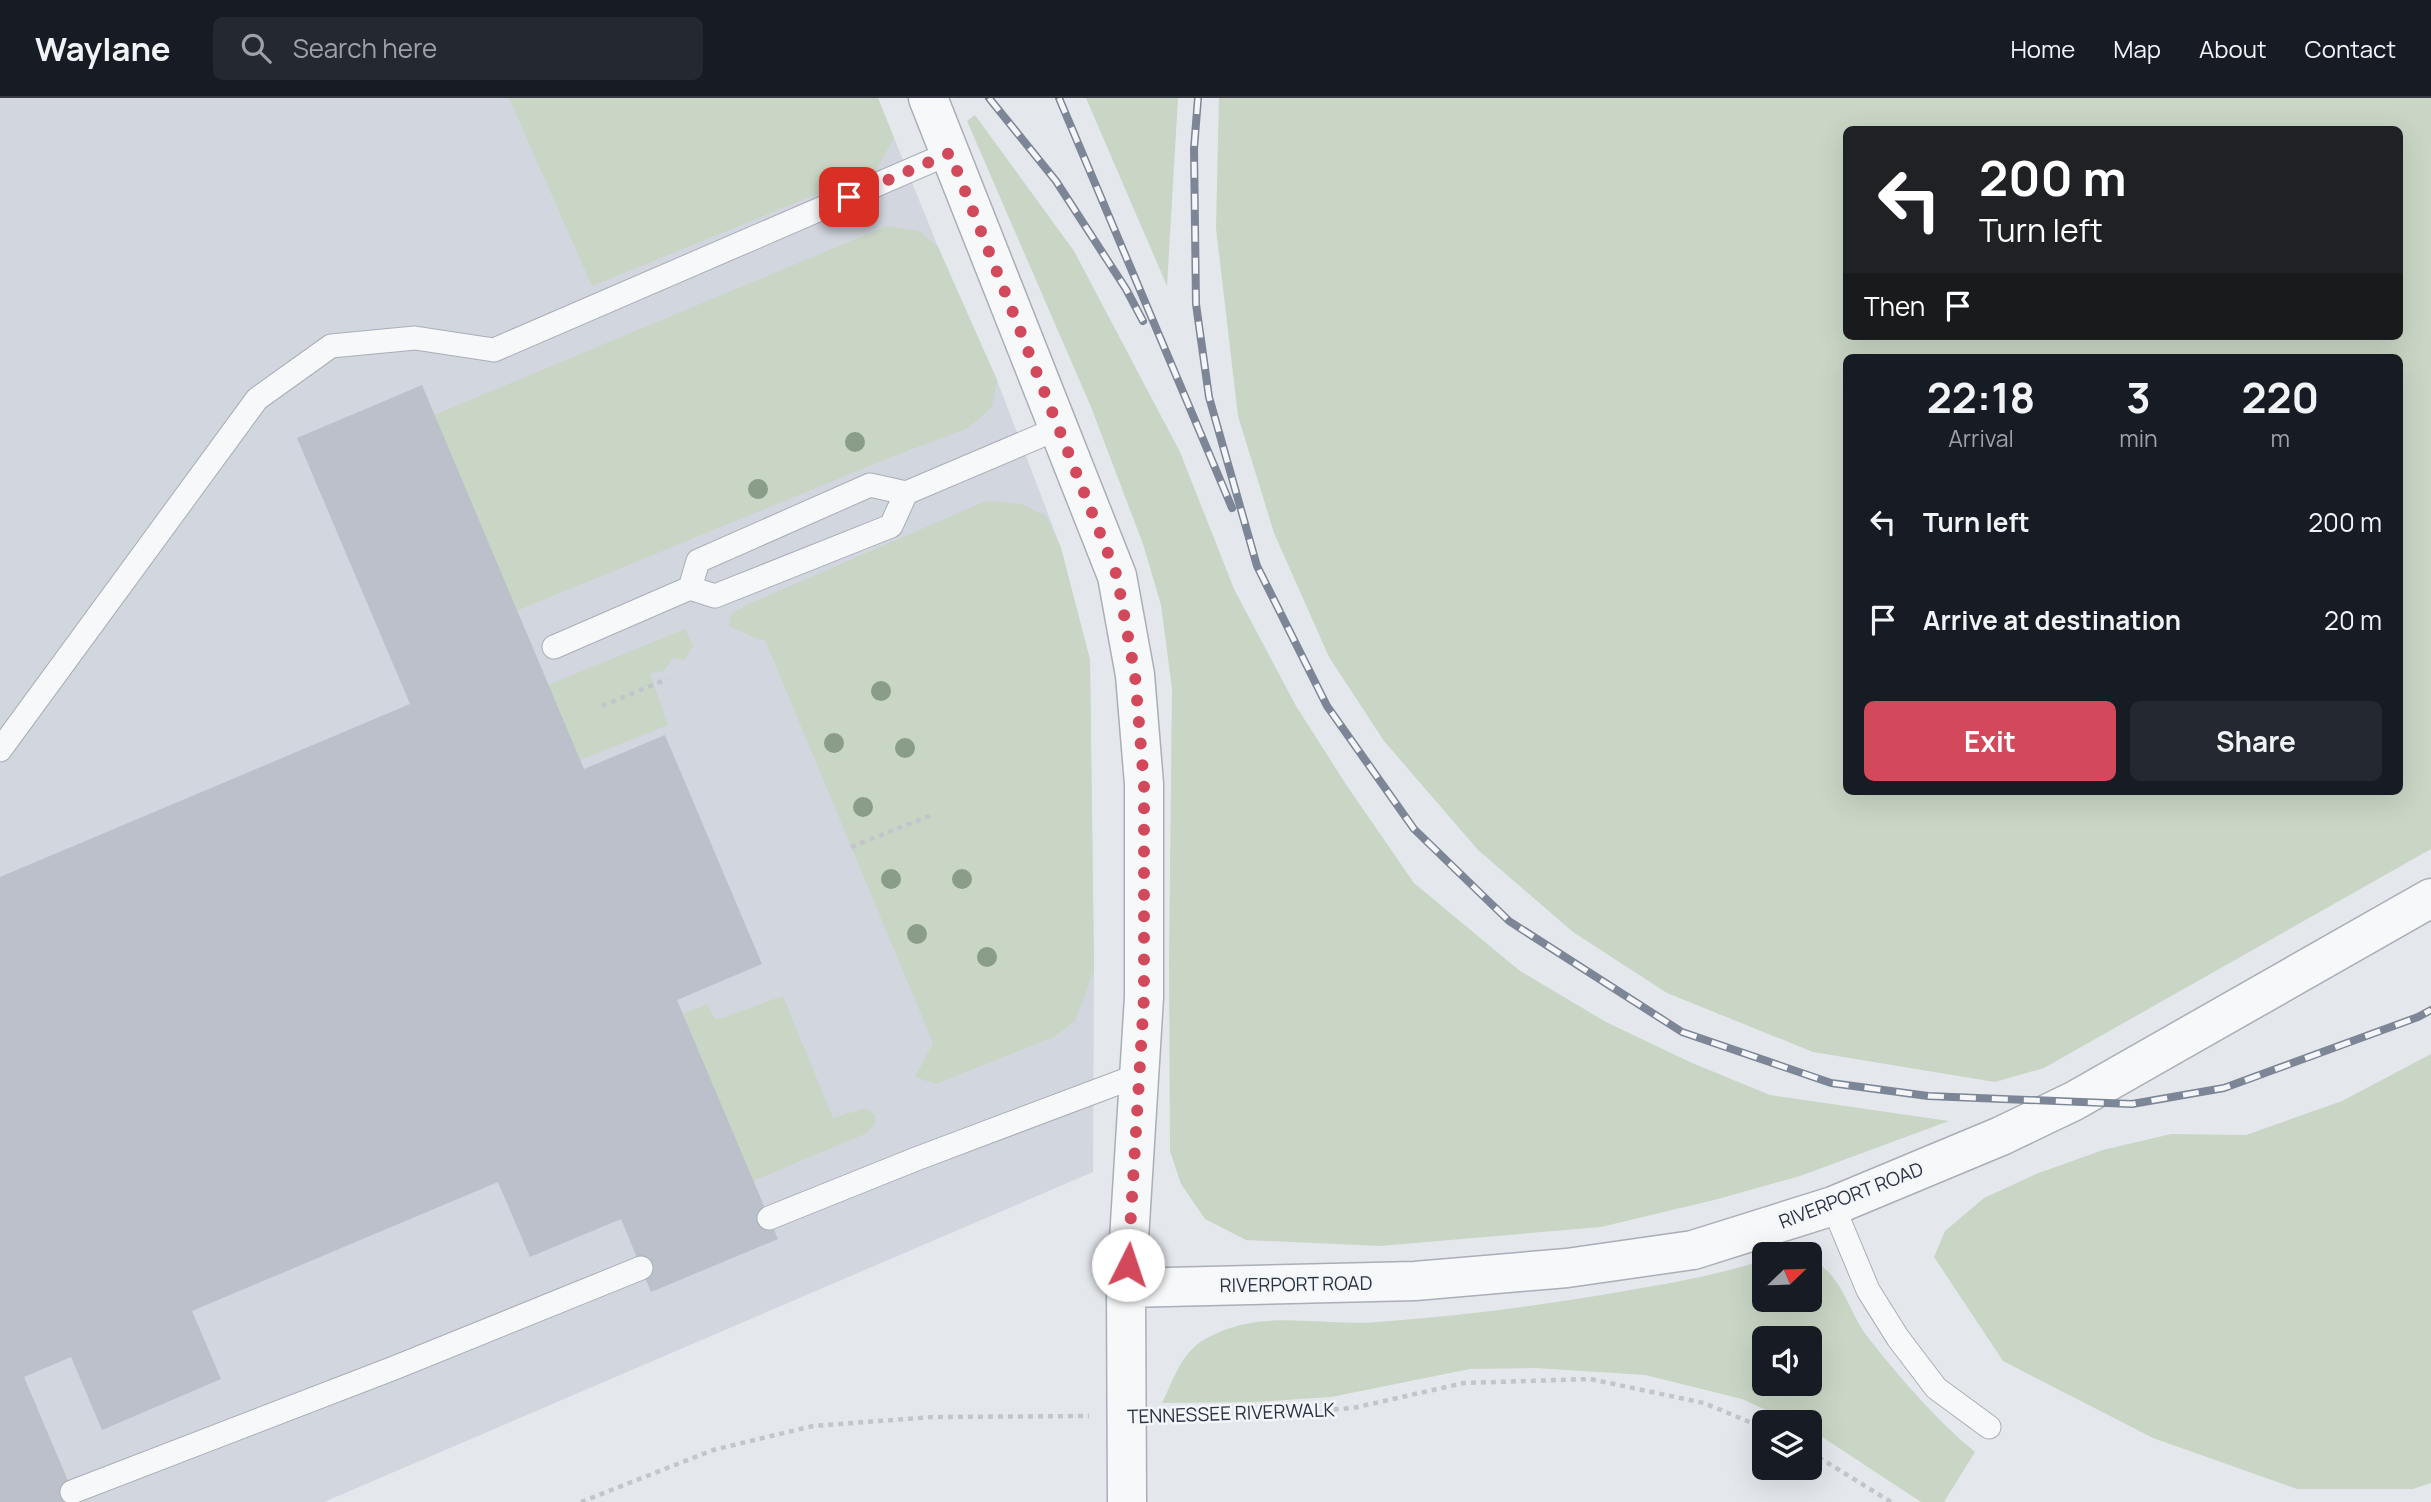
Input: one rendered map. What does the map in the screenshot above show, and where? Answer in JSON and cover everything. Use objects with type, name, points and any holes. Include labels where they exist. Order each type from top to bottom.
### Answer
[{"type":"street","points":[[928,98],[1117,576],[1135,675],[1144,784],[1144,997],[1126,1288],[1127,1502]]},
{"type":"street","name":"RIVERPORT ROAD","points":[[1126,1288],[1415,1281],[1567,1268],[1693,1250],[1833,1206],[2001,1136],[2074,1101],[2431,898]]},
{"type":"lane","points":[[0,750],[257,399],[331,346],[415,338],[494,350],[950,153]]},
{"type":"lane","points":[[690,588],[698,561],[870,485],[906,493],[1059,428]]},
{"type":"lane","points":[[554,647],[690,588],[715,596],[891,526],[906,493]]},
{"type":"lane","points":[[769,1218],[1139,1075]]},
{"type":"lane","points":[[1833,1206],[1868,1290],[1898,1338],[1937,1388],[1989,1427]]},
{"type":"lane","points":[[72,1492],[394,1368],[641,1268]]},
{"type":"path","points":[[602,706],[667,679]]},
{"type":"path","points":[[851,847],[934,814]]},
{"type":"path","name":"TENNESSEE RIVERWALK","points":[[581,1502],[713,1450],[813,1426],[933,1417],[1233,1416],[1353,1408],[1464,1383],[1590,1379],[1704,1403],[1752,1423]]},
{"type":"path","points":[[1822,1459],[1891,1502]]},
{"type":"shaded area","points":[[0,98],[878,98],[938,247],[997,380],[1061,548],[1090,660],[1094,971],[1093,1172],[324,1502],[0,1502]]},
{"type":"green space","points":[[509,98],[878,98],[894,138],[876,170],[592,286]]},
{"type":"green space","points":[[1086,98],[1178,98],[1167,286]]},
{"type":"green space","points":[[1219,98],[2431,98],[2431,849],[2044,1068],[1995,1082],[1813,1052],[1667,993],[1573,932],[1478,850],[1384,741],[1329,657],[1274,533],[1238,416],[1216,228]]},
{"type":"green space","points":[[975,115],[1074,251],[1180,452],[1234,589],[1296,706],[1414,883],[1520,971],[1606,1022],[1692,1063],[1770,1095],[1949,1121],[1800,1176],[1601,1227],[1380,1246],[1246,1240],[1205,1219],[1181,1184],[1170,1151],[1172,689],[1161,605],[1143,544],[1091,407],[967,121]]},
{"type":"green space","points":[[887,226],[919,231],[938,247],[997,380],[992,407],[968,428],[516,611],[434,415]]},
{"type":"green space","points":[[986,501],[1022,504],[1046,516],[1061,548],[1090,660],[1094,971],[1075,1021],[1054,1037],[936,1084],[915,1077],[933,1043],[765,640],[729,626],[731,614],[749,604]]},
{"type":"green space","points":[[685,629],[693,646],[684,660],[673,658],[664,671],[650,673],[668,725],[580,760],[548,685]]},
{"type":"green space","points":[[783,996],[833,1118],[866,1108],[875,1115],[875,1124],[867,1133],[753,1181],[683,1014],[707,1004],[715,1019]]},
{"type":"green space","points":[[2431,1054],[2431,1483],[2413,1489],[2297,1489],[2153,1438],[2003,1361],[1934,1257],[1945,1231],[1984,1198],[2036,1174],[2103,1150],[2171,1134],[2246,1135],[2342,1101]]},
{"type":"green space","points":[[1752,1263],[1752,1312],[1822,1312],[1822,1266],[1830,1273],[1867,1336],[1932,1412],[1975,1452],[1944,1502],[1921,1502],[1822,1437],[1822,1410],[1766,1410],[1742,1399],[1645,1375],[1535,1368],[1470,1369],[1331,1397],[1257,1402],[1162,1403],[1179,1367],[1197,1345],[1226,1329],[1247,1324],[1290,1320],[1355,1323],[1438,1317],[1589,1297]]},
{"type":"building","points":[[422,385],[584,769],[665,735],[762,964],[677,1000],[778,1239],[651,1292],[621,1219],[530,1257],[498,1182],[192,1311],[221,1379],[102,1430],[71,1357],[24,1377],[77,1502],[0,1502],[0,877],[410,704],[297,438]]},
{"type":"railway","points":[[989,98],[1056,181],[1126,289],[1143,321]]},
{"type":"railway","points":[[1059,98],[1232,508]]},
{"type":"railway","points":[[1198,98],[1194,149],[1196,304],[1209,397],[1257,566],[1327,706],[1414,829],[1509,921],[1682,1032],[1831,1083],[1928,1096],[2132,1104],[2224,1088],[2431,1010]]},
{"type":"route","points":[[849,197],[950,153],[1117,576],[1135,675],[1144,784],[1144,997],[1128,1265]]}]
